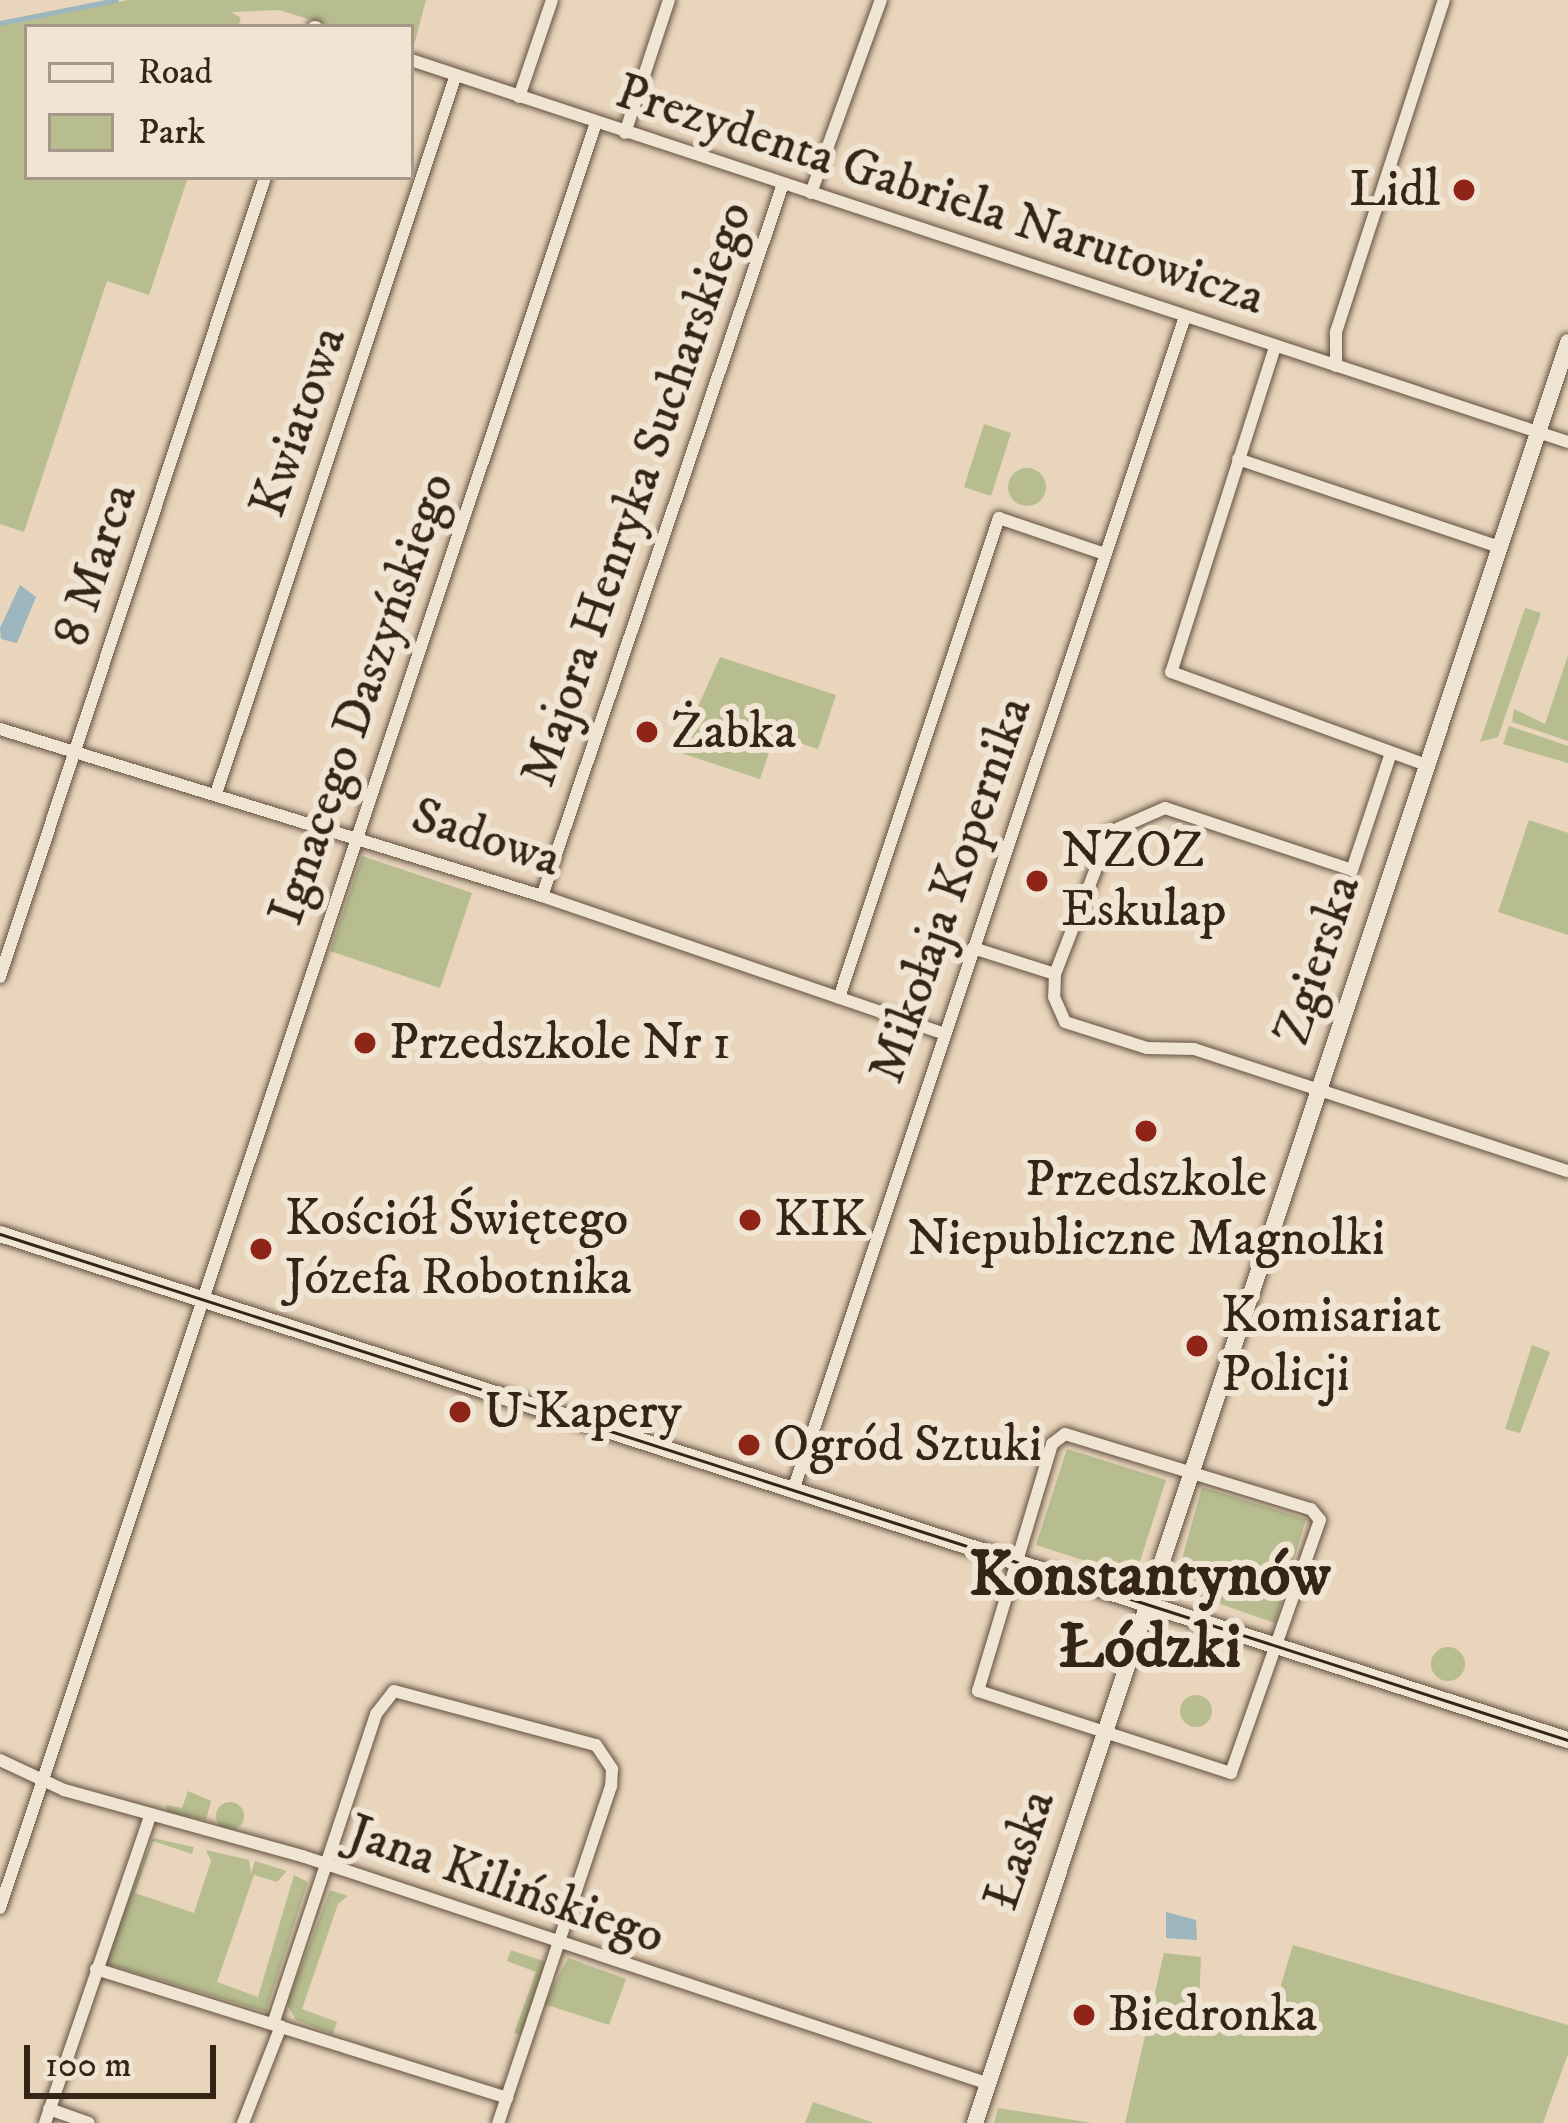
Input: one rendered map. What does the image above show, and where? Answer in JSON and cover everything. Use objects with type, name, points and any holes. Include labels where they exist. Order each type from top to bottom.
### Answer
[{"type":"main road","name":"Zgierska","points":[[1147,1604],[1568,342]]},
{"type":"main road","points":[[0,1234],[1568,1740]]},
{"type":"main road","name":"Łaska","points":[[975,2123],[1147,1604]]},
{"type":"street","points":[[519,97],[552,0]]},
{"type":"street","points":[[625,133],[669,0]]},
{"type":"street","points":[[811,193],[881,0]]},
{"type":"street","points":[[1336,366],[1336,332],[1444,0]]},
{"type":"street","name":"Prezydenta Gabriela Narutowicza","points":[[414,60],[1568,442]]},
{"type":"street","name":"Kwiatowa","points":[[216,794],[456,75]]},
{"type":"street","name":"Ignacego Daszyńskiego","points":[[0,1908],[596,123]]},
{"type":"street","name":"8 Marca","points":[[0,976],[264,180]]},
{"type":"street","name":"Majora Henryka Sucharskiego","points":[[542,896],[783,184]]},
{"type":"street","name":"Mikołaja Kopernika","points":[[794,1488],[1185,317]]},
{"type":"street","points":[[1275,347],[1171,672],[1427,765]]},
{"type":"street","points":[[1238,459],[1500,547]]},
{"type":"street","points":[[839,998],[999,518],[1106,554]]},
{"type":"street","name":"Sadowa","points":[[0,729],[542,896],[944,1034]]},
{"type":"street","points":[[1391,753],[1352,870],[1165,808],[1110,832],[1055,974],[1054,998],[1065,1022],[1147,1048],[1194,1048],[1568,1171]]},
{"type":"street","points":[[973,948],[1055,974]]},
{"type":"street","points":[[1065,1434],[1311,1509],[1320,1520],[1231,1773],[978,1691],[1015,1559],[1052,1444],[1065,1434]]},
{"type":"street","points":[[243,2123],[376,1714],[394,1690],[596,1744],[612,1769],[498,2123]]},
{"type":"street","name":"Jana Kilińskiego","points":[[0,1760],[44,1781],[150,1816],[326,1864],[988,2084]]},
{"type":"street","points":[[89,2123],[47,2116],[150,1816]]},
{"type":"street","points":[[96,1969],[507,2098]]},
{"type":"green space","points":[[128,0],[426,0],[414,45],[414,24],[324,24],[279,10],[231,12],[241,18],[239,24],[24,24],[24,180],[187,180],[149,295],[107,281],[24,532],[0,524],[0,26]]},
{"type":"green space","points":[[984,424],[1011,433],[991,496],[964,487]]},
{"type":"green space","points":[[1027,468],[1040,474],[1046,487],[1040,500],[1027,506],[1014,500],[1008,487],[1014,474]]},
{"type":"green space","points":[[1525,608],[1541,613],[1498,737],[1480,742]]},
{"type":"green space","points":[[1568,655],[1568,741],[1512,722],[1514,709],[1545,724]]},
{"type":"green space","points":[[720,657],[836,695],[818,749],[775,735],[760,779],[678,752]]},
{"type":"green space","points":[[1509,726],[1568,746],[1568,763],[1503,744]]},
{"type":"green space","points":[[1529,820],[1568,833],[1568,935],[1498,912]]},
{"type":"green space","points":[[362,856],[472,893],[440,988],[330,951]]},
{"type":"green space","points":[[1532,1345],[1550,1352],[1520,1433],[1505,1429]]},
{"type":"green space","points":[[1067,1449],[1166,1480],[1135,1577],[1036,1545]]},
{"type":"green space","points":[[1202,1487],[1306,1519],[1275,1623],[1174,1588]]},
{"type":"green space","points":[[1448,1647],[1460,1652],[1465,1664],[1460,1676],[1448,1681],[1436,1676],[1431,1664],[1436,1652]]},
{"type":"green space","points":[[1196,1695],[1207,1700],[1212,1711],[1207,1722],[1196,1727],[1185,1722],[1180,1711],[1185,1700]]},
{"type":"green space","points":[[188,1791],[211,1801],[206,1820],[167,1812],[166,1805],[182,1808]]},
{"type":"green space","points":[[230,1802],[240,1806],[244,1816],[240,1826],[230,1830],[220,1826],[216,1816],[220,1806]]},
{"type":"green space","points":[[153,1838],[194,1847],[192,1854],[153,1841],[135,1893],[194,1913],[211,1861],[206,1850],[249,1860],[251,1873],[255,1861],[287,1871],[277,1882],[254,1875],[217,1982],[258,1997],[294,1875],[308,1882],[266,2012],[104,1963]]},
{"type":"green space","points":[[330,1890],[348,1896],[338,1904],[302,2009],[337,2022],[333,2034],[296,2020],[287,2004]]},
{"type":"green space","points":[[1293,1945],[1568,2025],[1568,2054],[1543,2123],[1125,2123],[1164,1953],[1201,1957],[1198,2028],[1230,2034],[1238,2012],[1270,2021]]},
{"type":"green space","points":[[511,1950],[546,1962],[521,2035],[514,2033],[536,1972],[507,1961]]},
{"type":"green space","points":[[568,1958],[626,1979],[609,2025],[544,2004]]},
{"type":"green space","points":[[813,2102],[874,2123],[805,2123]]},
{"type":"green space","points":[[998,2108],[1092,2123],[994,2123]]},
{"type":"water","points":[[20,585],[36,597],[17,643],[1,639],[0,628]]},
{"type":"water","points":[[1166,1912],[1196,1920],[1197,1940],[1166,1938]]},
{"type":"waterway","points":[[0,23],[116,0]]},
{"type":"tram line","points":[[0,1234],[1568,1740]]},
{"type":"place","name":"Lidl","points":[[1464,190]]},
{"type":"place","name":"Żabka","points":[[647,732]]},
{"type":"place","name":"NZOZ Eskulap","points":[[1037,881]]},
{"type":"place","name":"Przedszkole Nr 1","points":[[365,1043]]},
{"type":"place","name":"Przedszkole Niepubliczne Magnolki","points":[[1146,1131]]},
{"type":"place","name":"KIK","points":[[750,1220]]},
{"type":"place","name":"Kościół Świętego Józefa Robotnika","points":[[261,1249]]},
{"type":"place","name":"Komisariat Policji","points":[[1197,1346]]},
{"type":"place","name":"U Kapery","points":[[460,1412]]},
{"type":"place","name":"Ogród Sztuki","points":[[749,1445]]},
{"type":"place","name":"Biedronka","points":[[1084,2015]]},
{"type":"district","name":"Konstantynów Łódzki","points":[[1150,1612]]}]
